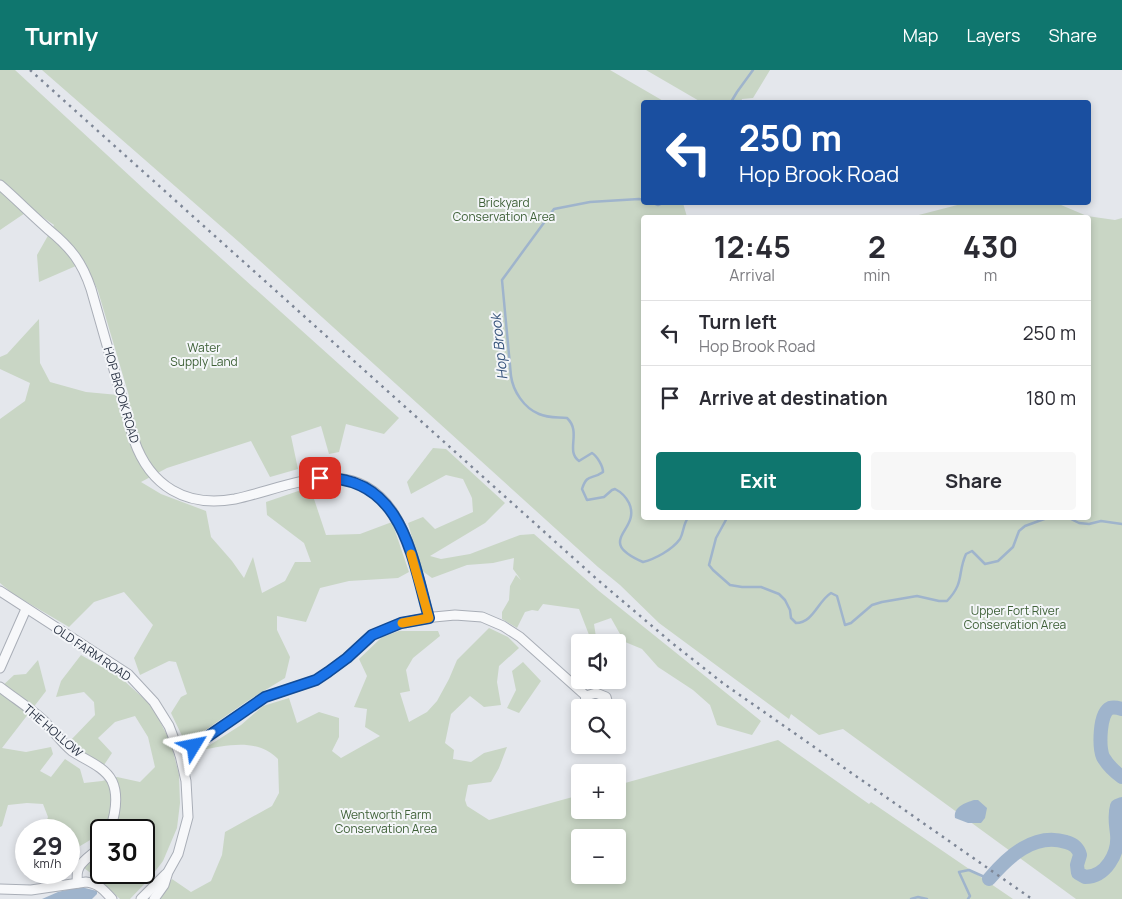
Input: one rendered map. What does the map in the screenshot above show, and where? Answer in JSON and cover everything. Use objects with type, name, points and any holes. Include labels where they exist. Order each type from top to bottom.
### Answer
[{"type":"street","name":"HOP BROOK ROAD","points":[[0,184],[61,239],[72,251],[82,267],[138,450],[160,482],[184,496],[208,501],[234,499],[301,480],[315,478],[341,478],[362,486],[379,497],[392,510],[398,520],[408,542],[429,618]]},
{"type":"street","name":"OLD FARM ROAD","points":[[0,591],[128,674],[161,712],[169,726],[180,755],[187,788],[188,817],[178,854],[168,872],[164,885],[154,899]]},
{"type":"street","points":[[0,668],[26,609]]},
{"type":"street","points":[[180,755],[265,697],[316,680],[347,658],[372,635],[401,623],[429,618],[455,615],[482,617],[503,626],[520,637],[586,696]]},
{"type":"street","name":"THE HOLLOW","points":[[0,687],[41,719],[64,744],[95,764],[112,780],[116,800],[113,819]]},
{"type":"street","points":[[586,696],[596,693],[605,695],[608,699]]},
{"type":"street","points":[[80,866],[90,857]]},
{"type":"street","name":"OLD FARM ROAD","points":[[142,899],[168,872]]},
{"type":"street","points":[[80,883],[93,882],[112,899]]},
{"type":"street","points":[[0,889],[31,890],[71,884]]},
{"type":"green space","name":"Water Supply Land","points":[[0,70],[15,70],[145,190],[399,418],[384,434],[346,424],[339,452],[329,454],[321,426],[291,436],[298,469],[270,477],[251,441],[167,468],[141,482],[161,494],[206,511],[211,537],[244,578],[253,557],[262,593],[285,581],[295,562],[311,562],[304,543],[267,515],[266,502],[310,487],[326,535],[360,534],[392,522],[409,572],[398,578],[349,581],[320,588],[306,622],[277,616],[277,630],[290,657],[285,678],[194,738],[184,740],[171,713],[181,697],[187,694],[176,662],[169,661],[140,675],[134,658],[153,625],[124,592],[94,602],[69,627],[13,594],[0,583],[0,419],[25,401],[30,383],[0,369],[0,357],[7,354],[39,319],[40,363],[50,382],[86,392],[129,396],[98,291],[85,262],[39,282],[37,255],[54,225],[31,209],[0,230]]},
{"type":"green space","points":[[42,70],[610,70],[662,100],[641,100],[641,205],[684,205],[686,215],[641,215],[641,520],[1091,520],[1091,217],[1115,220],[1122,218],[1122,899],[1076,899],[843,729],[819,735],[791,714],[789,719],[659,623],[620,585],[239,242]]},
{"type":"green space","points":[[646,70],[770,70],[753,98],[742,100],[698,100]]},
{"type":"green space","points":[[957,205],[1061,205],[1085,215],[919,215]]},
{"type":"green space","points":[[433,448],[446,449],[505,503],[485,523],[430,556],[441,559],[470,554],[520,535],[534,534],[599,591],[761,721],[752,735],[717,725],[710,705],[693,690],[658,667],[642,649],[626,642],[626,634],[620,634],[611,618],[594,624],[596,634],[589,634],[579,609],[543,604],[538,611],[525,612],[517,628],[502,619],[502,612],[509,600],[510,586],[516,575],[521,580],[513,569],[514,558],[493,563],[467,565],[432,578],[421,570],[408,523],[423,517],[435,529],[473,512],[472,498],[463,479],[446,475],[411,494],[407,482]]},
{"type":"green space","name":"Wentworth Farm Conservation Area","points":[[489,628],[508,637],[519,648],[499,666],[497,682],[501,705],[484,707],[470,696],[451,714],[445,743],[454,750],[453,759],[471,762],[484,753],[507,747],[491,782],[468,785],[465,800],[467,806],[489,820],[571,797],[571,819],[626,819],[626,783],[778,740],[869,804],[871,802],[1013,899],[160,899],[172,879],[191,892],[211,881],[222,855],[225,832],[272,806],[279,793],[278,759],[270,752],[261,748],[242,745],[202,750],[241,725],[263,706],[289,698],[297,723],[319,712],[339,718],[339,737],[332,751],[341,758],[380,736],[365,727],[367,709],[354,707],[367,676],[359,659],[382,637],[399,631],[438,631],[440,636],[413,658],[406,670],[410,691],[400,693],[409,722],[427,712],[437,701],[457,660]]},
{"type":"green space","points":[[81,655],[121,678],[152,706],[171,743],[179,775],[180,803],[177,828],[163,861],[155,871],[155,819],[90,819],[90,840],[80,846],[80,819],[47,819],[43,804],[8,805],[2,826],[0,827],[0,688],[14,675],[26,674],[38,660],[46,691],[2,748],[26,752],[51,747],[53,754],[40,771],[51,777],[65,759],[80,769],[84,783],[117,777],[140,782],[155,767],[148,737],[135,716],[115,722],[98,738],[112,753],[104,765],[76,750],[70,741],[95,715],[94,702],[84,692],[56,697],[61,681]]},
{"type":"green space","points":[[523,662],[541,681],[519,713],[507,708],[516,690],[512,671]]},
{"type":"green space","points":[[90,863],[90,872],[84,868]]},
{"type":"green space","points":[[104,884],[144,884],[130,899],[120,899]]},
{"type":"water","points":[[978,800],[987,808],[985,818],[981,823],[968,823],[955,818],[958,808]]},
{"type":"water","points":[[74,888],[97,891],[97,894],[92,899],[42,899],[58,892]]},
{"type":"waterway","name":"Hop Brook","points":[[732,100],[753,70]]},
{"type":"waterway","name":"Hop Brook","points":[[641,199],[590,202],[554,209],[502,280],[511,376],[517,393],[529,408],[549,417],[567,418],[573,429],[573,452],[579,461],[592,453],[596,456],[603,472],[588,479],[584,484],[582,489],[587,500],[604,497],[615,489],[628,501],[631,513],[630,521],[620,541],[622,547],[629,554],[643,562],[653,559],[673,547],[680,539],[687,520]]},
{"type":"waterway","name":"Hop Brook","points":[[726,520],[716,538],[709,565],[730,585],[761,587],[779,594],[785,600],[790,610],[791,618],[796,623],[802,622],[811,616],[831,593],[837,596],[845,625],[851,623],[872,605],[882,602],[917,596],[947,601],[959,583],[966,554],[972,551],[985,564],[998,561],[1013,547],[1019,531],[1025,526],[1042,520]]},
{"type":"waterway","name":"Hop Brook","points":[[1073,520],[1089,524],[1101,521],[1122,524]]},
{"type":"waterway","points":[[1122,709],[1110,708],[1106,711],[1102,723],[1101,738],[1103,757],[1111,768],[1122,777]]},
{"type":"waterway","points":[[989,879],[1013,855],[1043,840],[1066,842],[1075,846],[1080,855],[1077,865],[1078,873],[1085,877],[1099,873],[1110,863],[1116,849],[1116,813],[1117,806],[1122,804]]},
{"type":"waterway","points":[[968,899],[970,896],[959,872],[969,870],[989,879]]},
{"type":"waterway","points":[[911,899],[918,897],[927,899]]},
{"type":"railway","points":[[30,70],[599,581],[672,643],[724,684],[1032,899]]},
{"type":"slow traffic","points":[[402,623],[429,618],[411,554]]},
{"type":"route","points":[[194,746],[265,697],[316,680],[347,658],[372,635],[401,623],[429,618],[408,542],[392,510],[372,491],[352,481],[331,477],[320,478]]},
{"type":"park label","name":"Brickyard Conservation Area","points":[[504,210]]},
{"type":"park label","name":"Upper Fort River Conservation Area","points":[[1015,618]]}]
